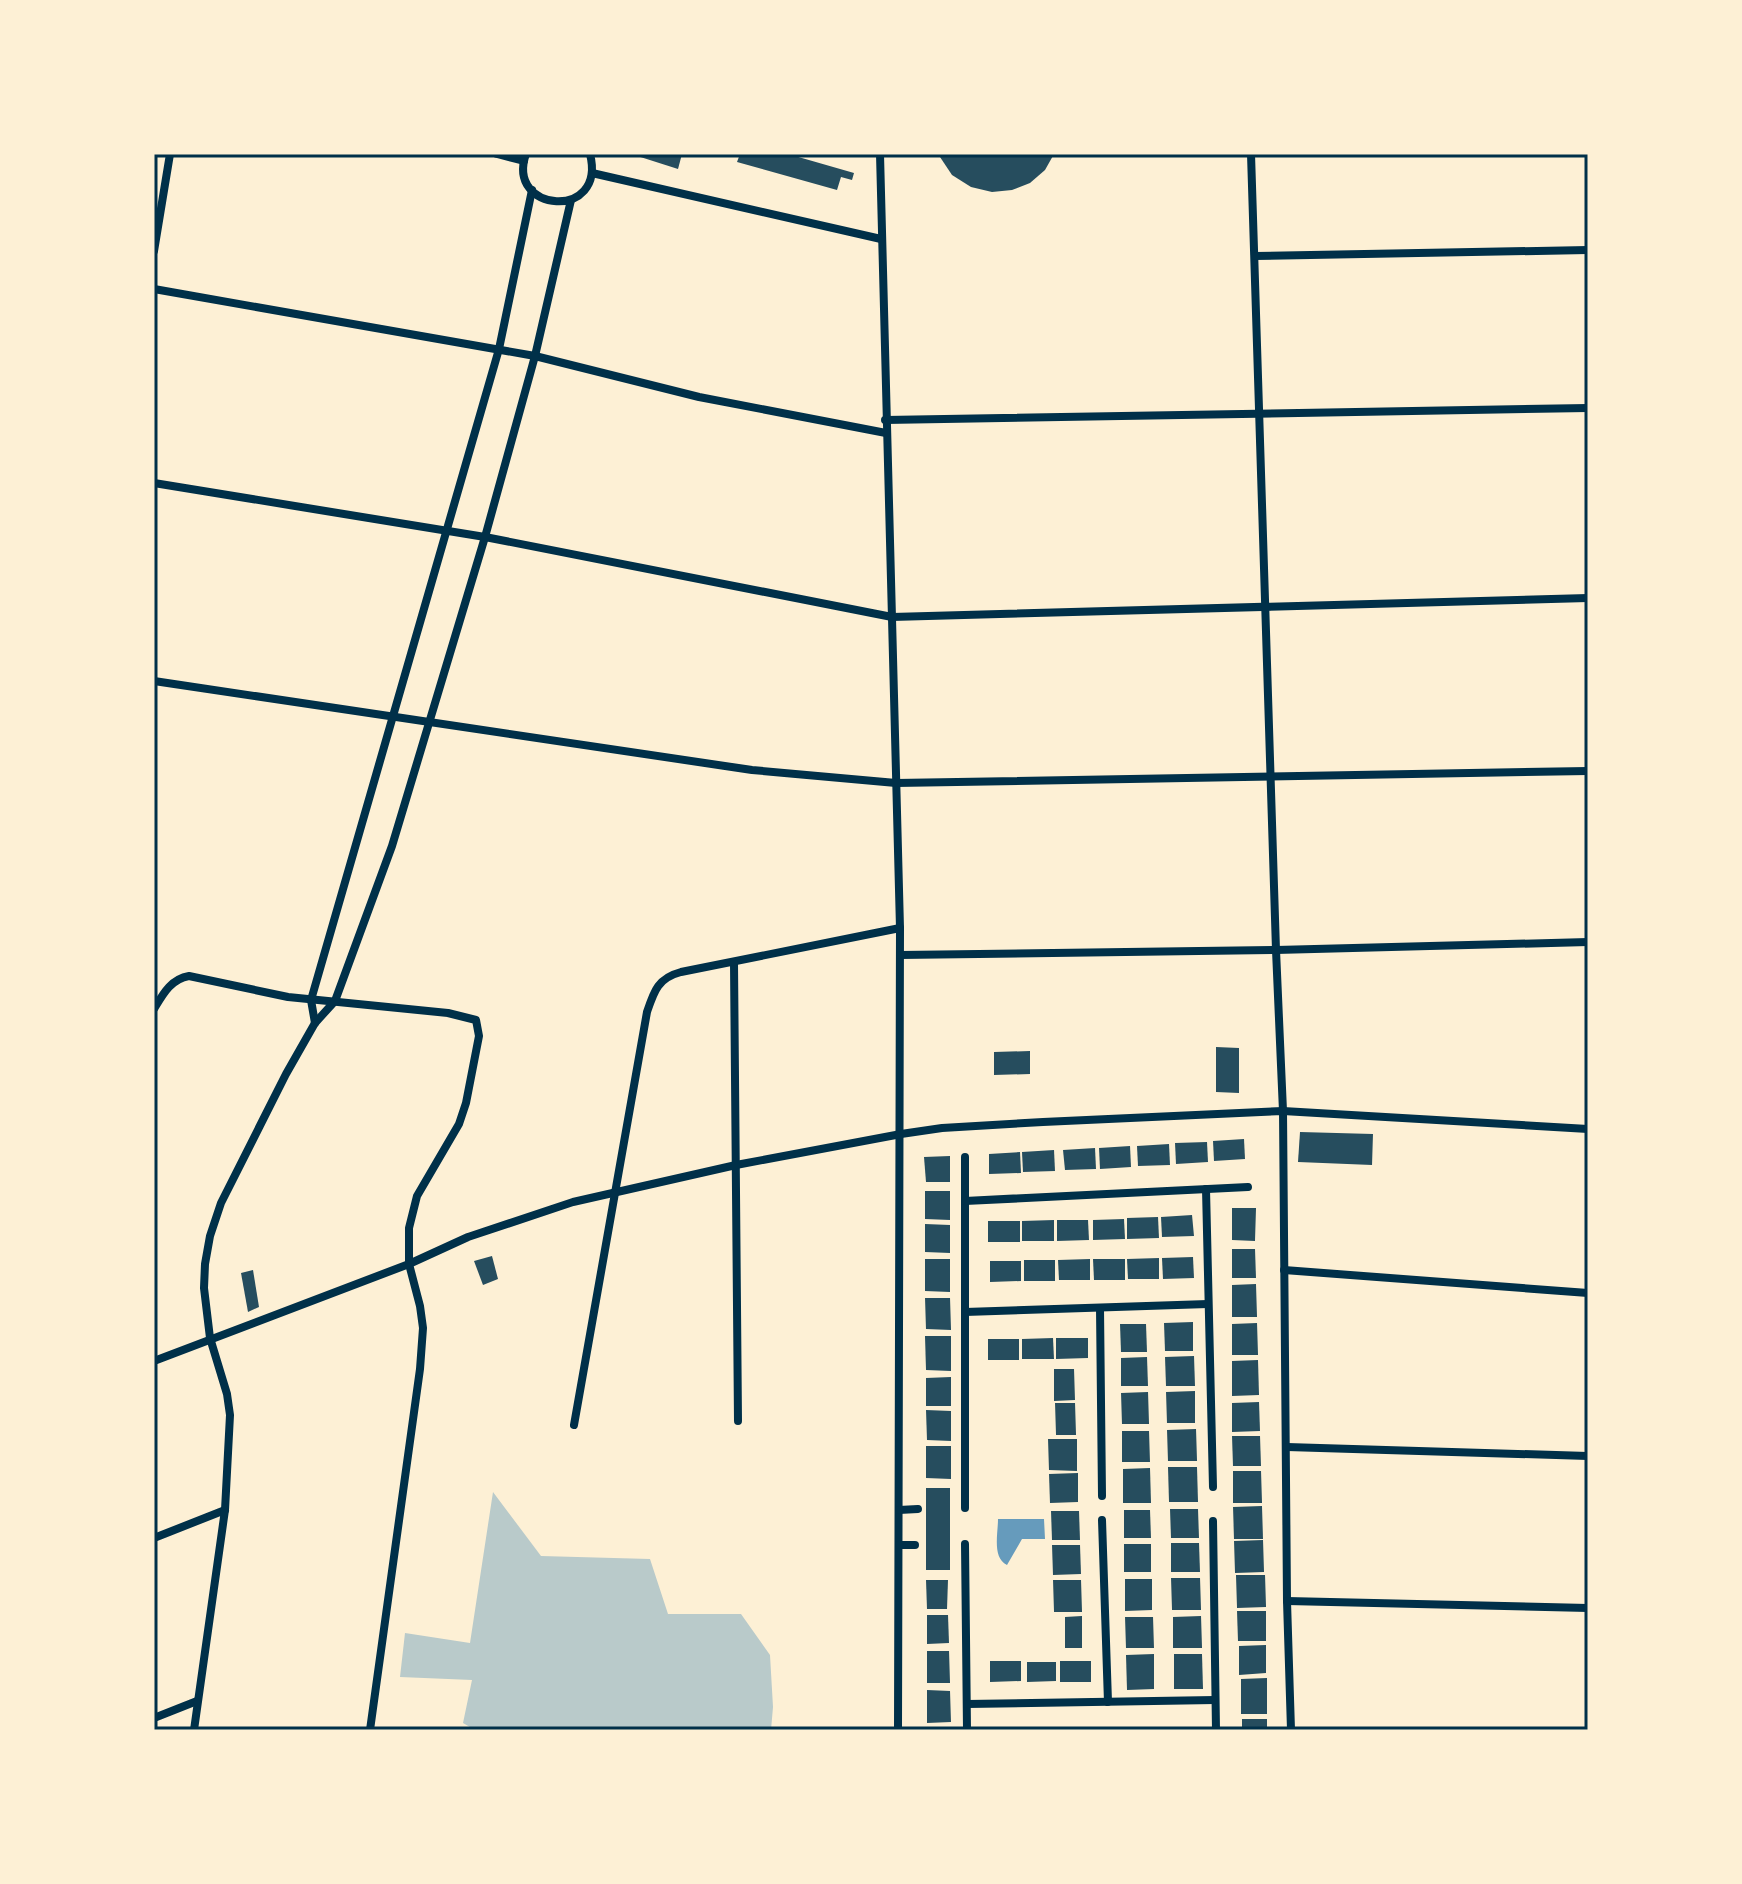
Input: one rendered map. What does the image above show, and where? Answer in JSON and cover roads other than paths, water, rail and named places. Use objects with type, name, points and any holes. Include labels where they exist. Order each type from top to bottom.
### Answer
[{"type":"street","points":[[154,251],[170,154]]},
{"type":"street","points":[[497,154],[525,157],[523,171],[532,190],[550,201],[571,200],[588,186],[592,173],[590,154]]},
{"type":"street","points":[[880,154],[900,928],[898,1730]]},
{"type":"street","points":[[1251,154],[1283,1111],[1291,1730]]},
{"type":"street","points":[[592,173],[881,239]]},
{"type":"street","points":[[315,1023],[311,1000],[499,349],[532,190]]},
{"type":"street","points":[[194,1730],[225,1510],[230,1415],[210,1338],[204,1288],[205,1264],[221,1203],[286,1074],[315,1023],[335,1001],[392,846],[485,537],[535,356],[571,200]]},
{"type":"street","points":[[1255,256],[1588,250]]},
{"type":"street","points":[[154,289],[535,356],[699,397],[886,433]]},
{"type":"street","points":[[885,420],[1588,408]]},
{"type":"street","points":[[154,483],[485,537],[892,617],[1588,598]]},
{"type":"street","points":[[154,681],[752,770],[896,783],[1588,771]]},
{"type":"street","points":[[574,1425],[614,1191],[647,1012],[654,990],[663,978],[672,974],[900,928]]},
{"type":"street","points":[[900,955],[1588,942]]},
{"type":"street","points":[[734,963],[738,1421]]},
{"type":"street","points":[[154,1009],[177,979],[189,976],[270,994],[448,1013],[476,1020],[479,1036],[466,1103],[459,1124],[417,1196],[409,1228],[409,1264],[423,1328],[420,1369],[370,1730]]},
{"type":"street","points":[[154,1361],[529,1215],[614,1191],[901,1134],[942,1128],[1283,1111],[1588,1129]]},
{"type":"street","points":[[965,1157],[965,1508]]},
{"type":"street","points":[[965,1201],[1248,1187]]},
{"type":"street","points":[[1206,1189],[1213,1487]]},
{"type":"street","points":[[1284,1270],[1588,1293]]},
{"type":"street","points":[[965,1312],[1208,1304]]},
{"type":"street","points":[[1100,1308],[1102,1496]]},
{"type":"street","points":[[1287,1447],[1588,1456]]},
{"type":"street","points":[[899,1510],[918,1509]]},
{"type":"street","points":[[154,1538],[225,1510]]},
{"type":"street","points":[[1102,1520],[1108,1702]]},
{"type":"street","points":[[1213,1521],[1216,1730]]},
{"type":"street","points":[[965,1544],[967,1730]]},
{"type":"street","points":[[899,1545],[915,1545]]},
{"type":"street","points":[[1287,1601],[1588,1608]]},
{"type":"street","points":[[967,1704],[1215,1700]]},
{"type":"street","points":[[154,1718],[197,1701]]},
{"type":"water","points":[[998,1519],[1044,1519],[1045,1539],[1022,1539],[1007,1565],[999,1557]]}]
